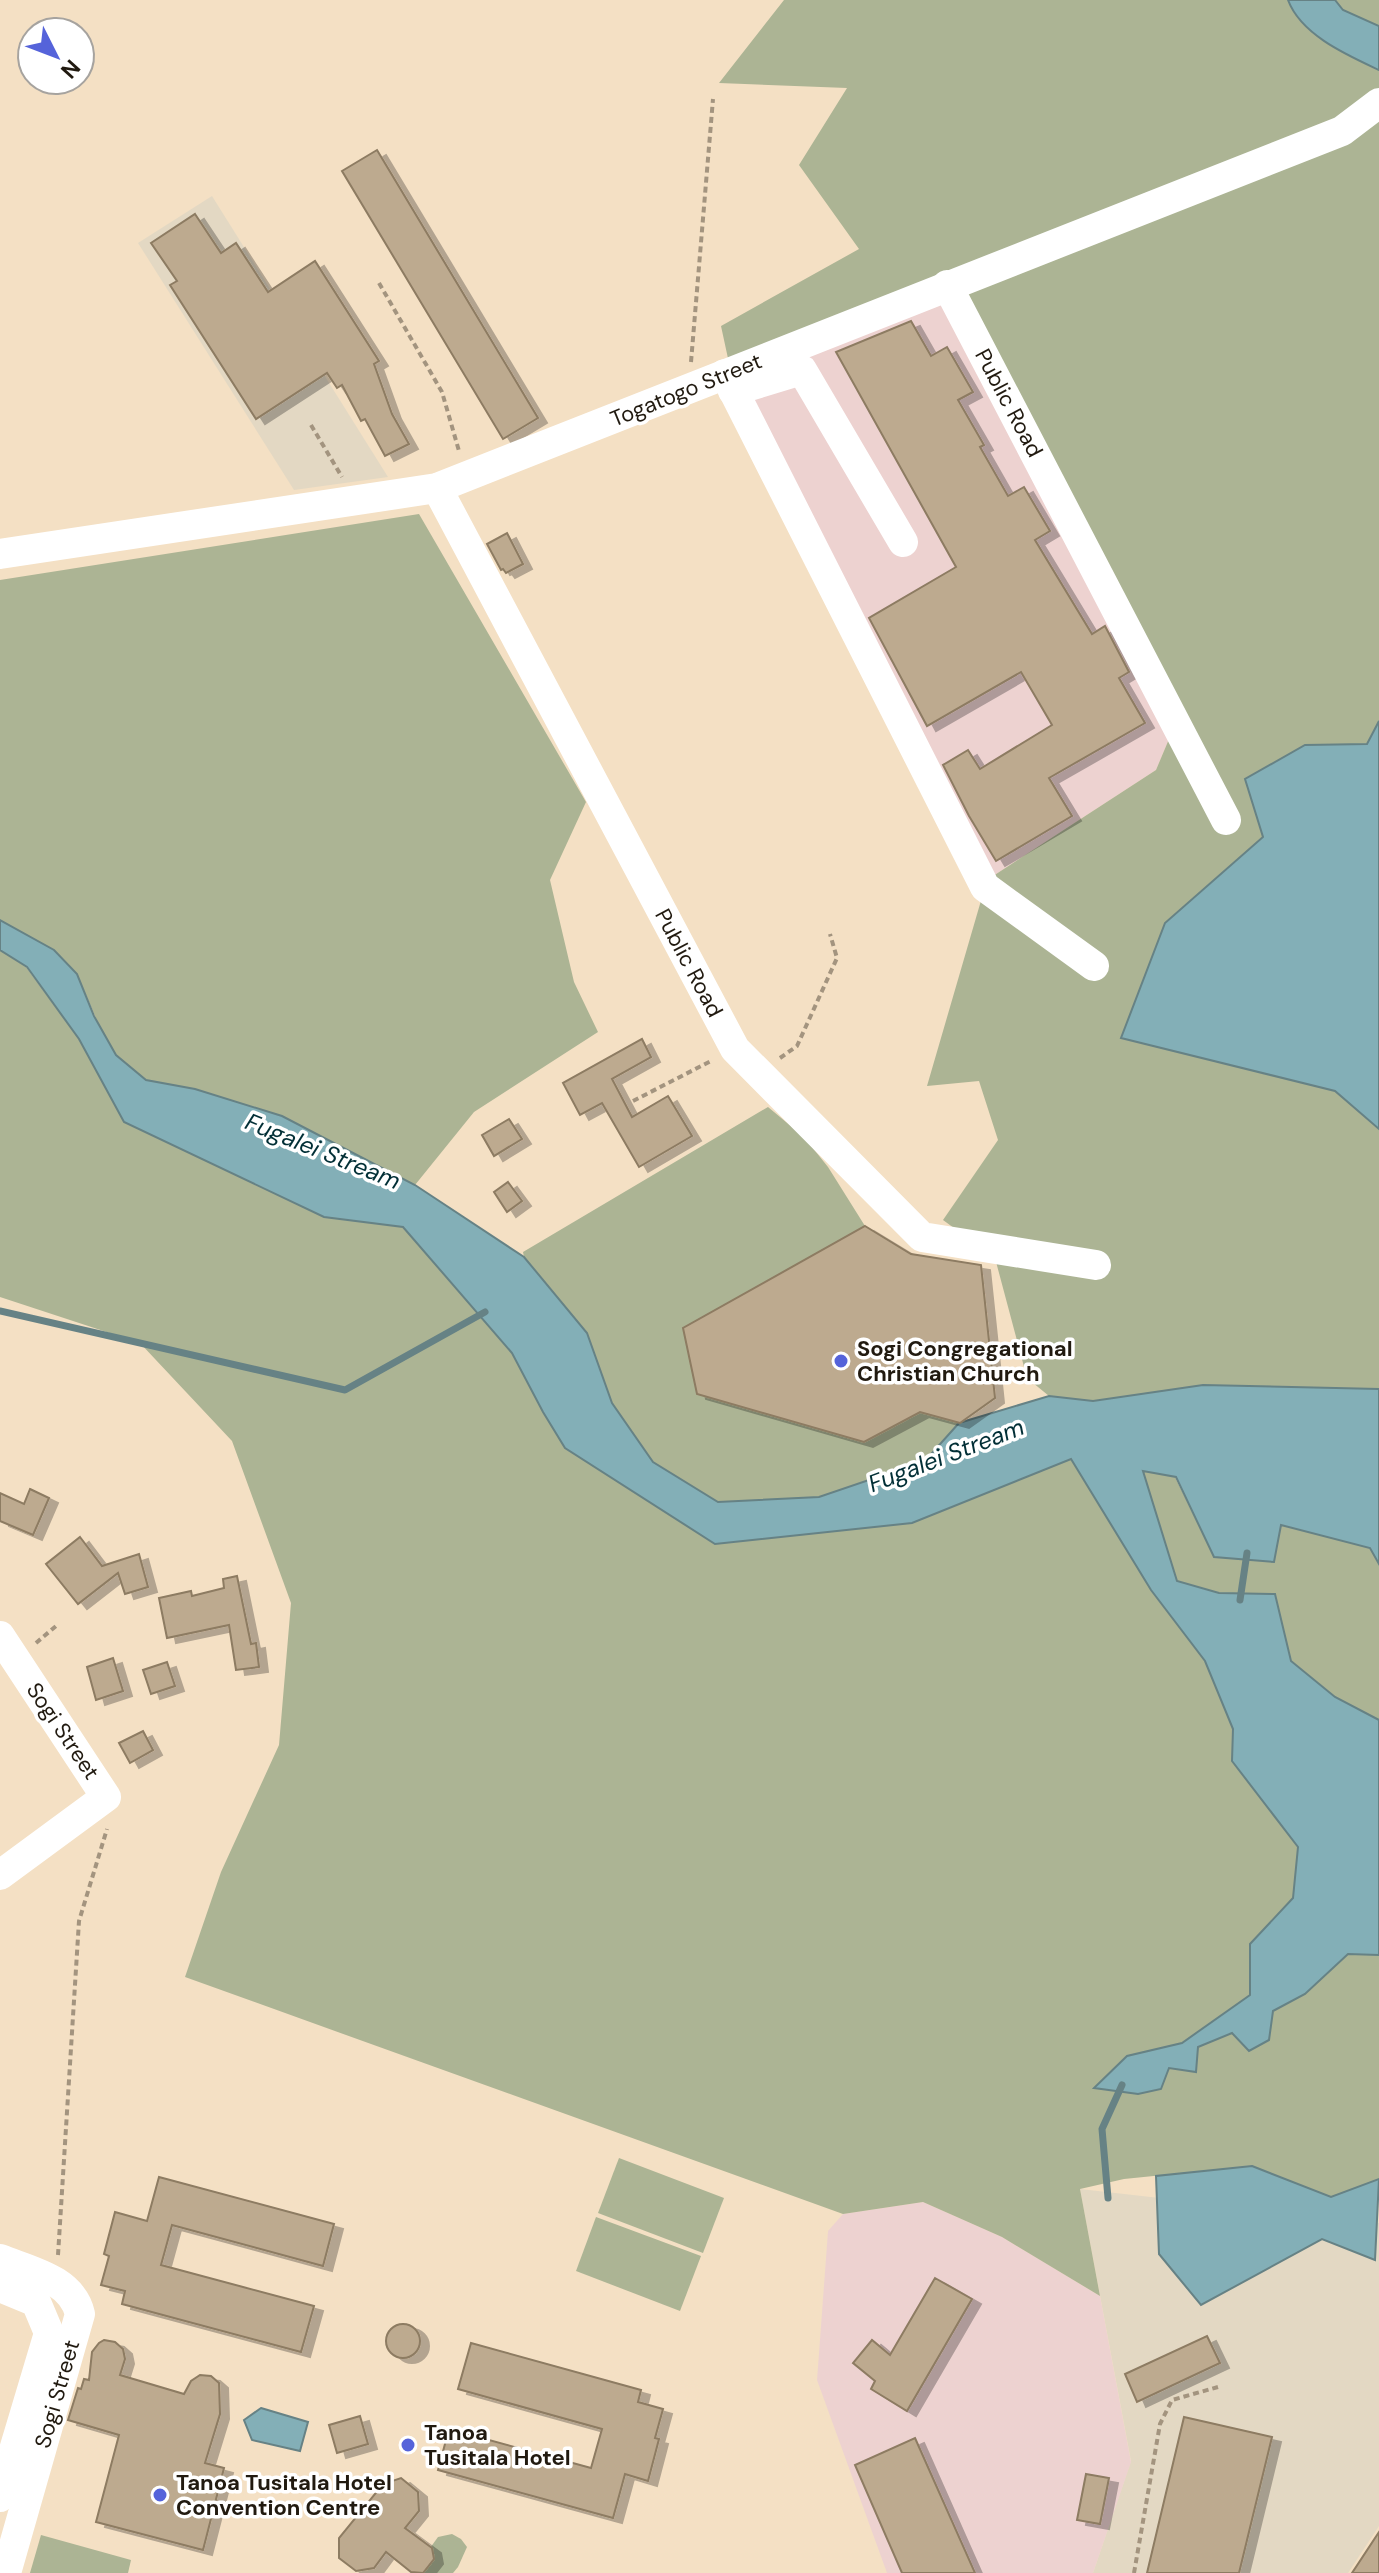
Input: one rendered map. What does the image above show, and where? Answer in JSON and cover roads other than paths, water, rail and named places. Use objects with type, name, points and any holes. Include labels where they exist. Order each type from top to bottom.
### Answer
[{"type":"street","name":"Togatogo Street","points":[[0,554],[437,488],[689,389],[729,383],[947,285],[1345,129],[1379,103]]},
{"type":"street","name":"Public Road","points":[[947,285],[1226,820]]},
{"type":"street","points":[[903,542],[802,370],[729,383],[985,887],[1094,966]]},
{"type":"street","name":"Public Road","points":[[437,488],[735,1049],[922,1237],[1096,1265]]},
{"type":"street","name":"Sogi Street","points":[[0,1636],[106,1797],[0,1875]]},
{"type":"street","name":"Sogi Street","points":[[0,2259],[57,2282],[76,2299],[80,2314],[6,2573]]},
{"type":"street","points":[[0,2287],[36,2302],[49,2333],[0,2497]]},
{"type":"water","points":[[1288,0],[1335,0],[1343,10],[1379,26],[1379,70],[1314,34],[1303,24]]},
{"type":"water","points":[[1379,721],[1379,1129],[1335,1091],[1121,1038],[1165,923],[1263,837],[1245,779],[1305,745],[1367,744]]},
{"type":"water","name":"Fugalei Stream","points":[[0,920],[54,950],[77,974],[94,1016],[116,1055],[146,1080],[195,1089],[282,1116],[415,1185],[524,1257],[587,1333],[612,1403],[653,1462],[718,1502],[819,1497],[925,1461],[959,1423],[1049,1396],[1093,1401],[1203,1385],[1379,1389],[1379,1564],[1370,1548],[1281,1525],[1274,1562],[1214,1557],[1176,1477],[1143,1471],[1177,1581],[1219,1593],[1275,1594],[1291,1661],[1335,1697],[1379,1720],[1379,1955],[1348,1954],[1305,1994],[1273,2011],[1269,2040],[1249,2051],[1232,2033],[1198,2047],[1196,2072],[1169,2068],[1161,2089],[1138,2094],[1094,2088],[1127,2056],[1182,2043],[1250,1995],[1250,1944],[1293,1898],[1298,1847],[1232,1761],[1233,1729],[1205,1661],[1151,1590],[1071,1459],[912,1523],[715,1544],[565,1448],[512,1353],[403,1227],[324,1217],[124,1122],[79,1039],[27,967],[0,950]]},
{"type":"water","points":[[1252,2166],[1331,2197],[1379,2179],[1375,2260],[1322,2239],[1201,2305],[1159,2254],[1156,2176]]},
{"type":"water","points":[[261,2408],[308,2422],[300,2451],[252,2440],[244,2420]]},
{"type":"waterway","points":[[0,1311],[345,1390],[485,1312]]},
{"type":"waterway","points":[[1240,1600],[1247,1553]]},
{"type":"waterway","points":[[1108,2198],[1102,2129],[1122,2085]]},
{"type":"place","name":"Sogi Congregational Christian Church","points":[[841,1361]]},
{"type":"place","name":"Tanoa Tusitala Hotel","points":[[408,2445]]},
{"type":"place","name":"Tanoa Tusitala Hotel Convention Centre","points":[[160,2495]]}]
